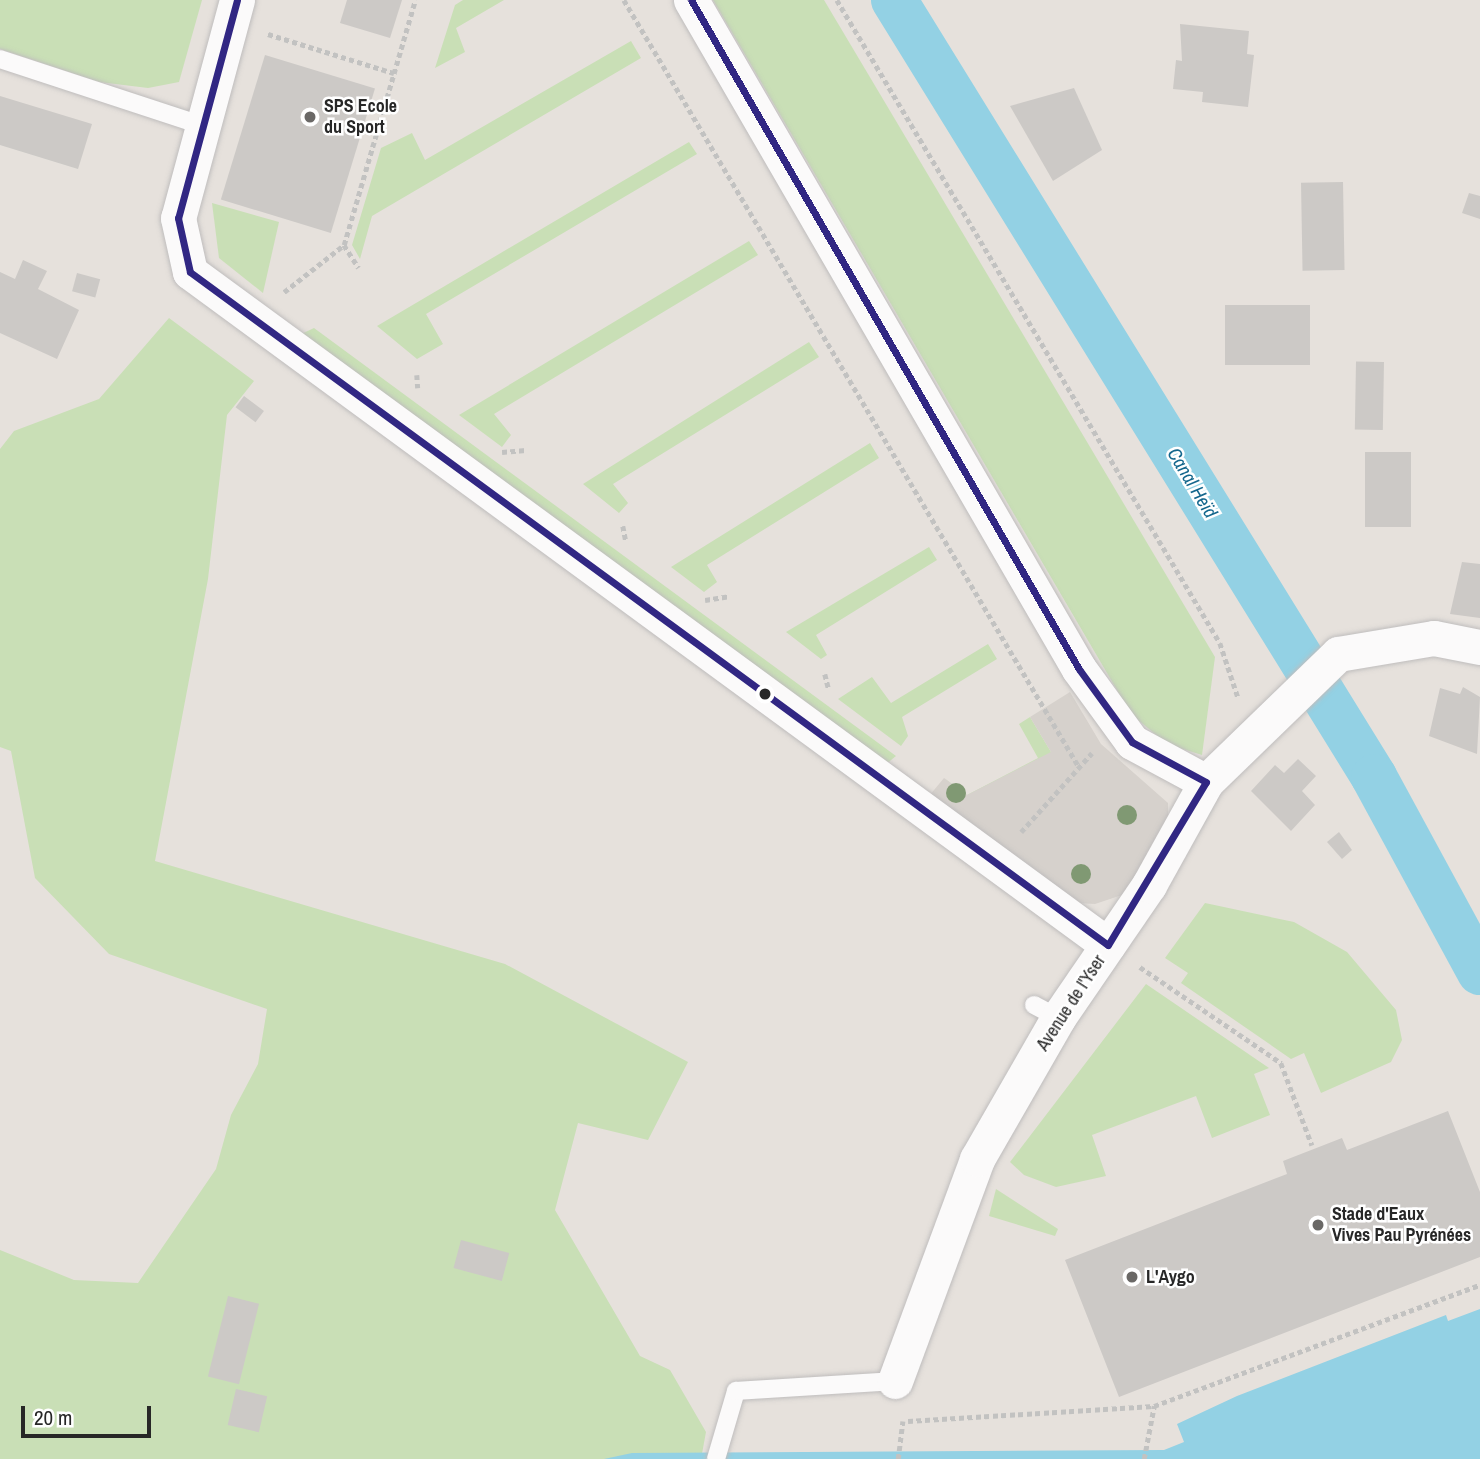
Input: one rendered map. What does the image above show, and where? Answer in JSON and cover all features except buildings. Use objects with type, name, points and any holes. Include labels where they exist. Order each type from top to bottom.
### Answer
[{"type":"street","points":[[691,0],[1079,669],[1132,742],[1206,782]]},
{"type":"street","points":[[233,11],[178,218],[180,245],[190,272],[996,859],[1108,945]]},
{"type":"street","name":"Avenue de l'Yser","points":[[895,1381],[977,1159],[1046,1011],[1108,945],[1206,782],[1267,726],[1338,654],[1434,638],[1480,647]]},
{"type":"lane","points":[[0,59],[201,125]]},
{"type":"lane","points":[[716,1459],[721,1434],[736,1391],[895,1381]]},
{"type":"path","points":[[253,317],[344,245],[415,0]]},
{"type":"path","points":[[624,0],[1079,767]]},
{"type":"path","points":[[837,0],[1267,726]]},
{"type":"path","points":[[233,11],[394,73]]},
{"type":"path","points":[[344,245],[359,268]]},
{"type":"path","points":[[996,859],[1119,723]]},
{"type":"path","points":[[1108,945],[1280,1063],[1312,1145]]},
{"type":"path","points":[[903,1421],[1154,1406],[1480,1285]]},
{"type":"path","points":[[895,1381],[903,1421],[898,1459]]},
{"type":"path","points":[[1144,1459],[1154,1406]]},
{"type":"green space","points":[[0,0],[202,0],[179,82],[148,88],[99,82],[0,49]]},
{"type":"green space","points":[[463,0],[504,0],[456,28],[465,52],[435,68],[455,5]]},
{"type":"green space","points":[[713,0],[824,0],[1215,657],[1202,755],[1167,744],[1131,714]]},
{"type":"green space","points":[[631,41],[641,58],[372,216],[360,259],[352,245],[381,148],[412,133],[425,160]]},
{"type":"green space","points":[[689,142],[697,154],[426,314],[443,344],[417,359],[377,326]]},
{"type":"green space","points":[[212,203],[279,222],[263,293],[219,258]]},
{"type":"green space","points":[[749,241],[758,255],[494,414],[511,435],[502,447],[459,415]]},
{"type":"green space","points":[[169,318],[254,381],[227,415],[208,579],[155,861],[505,964],[688,1062],[648,1140],[578,1123],[555,1210],[640,1356],[670,1370],[706,1432],[701,1459],[0,1459],[0,1250],[74,1280],[138,1283],[216,1169],[231,1115],[258,1064],[267,1009],[109,954],[35,878],[11,751],[0,747],[0,449],[14,431],[99,399]]},
{"type":"green space","points":[[314,328],[896,756],[885,765],[297,336]]},
{"type":"green space","points":[[809,342],[819,357],[613,484],[628,503],[619,513],[583,484]]},
{"type":"green space","points":[[870,443],[879,458],[707,565],[717,582],[704,592],[671,567]]},
{"type":"green space","points":[[929,547],[937,560],[816,635],[827,655],[821,659],[786,632]]},
{"type":"green space","points":[[988,644],[997,659],[902,717],[908,736],[901,746],[838,699],[872,677],[891,703]]},
{"type":"green space","points":[[1030,717],[1054,757],[992,819],[944,778],[967,795],[1038,758],[1019,724]]},
{"type":"green space","points":[[1205,903],[1294,922],[1347,952],[1396,1010],[1402,1040],[1391,1062],[1321,1093],[1304,1053],[1291,1059],[1181,983],[1188,973],[1165,958]]},
{"type":"green space","points":[[1146,984],[1269,1068],[1254,1074],[1270,1115],[1212,1138],[1196,1096],[1092,1135],[1106,1176],[1056,1187],[1024,1175],[1010,1162]]},
{"type":"green space","points":[[996,1189],[1058,1229],[1055,1236],[989,1216]]},
{"type":"shaded area","points":[[1070,692],[1101,744],[1168,803],[1168,820],[1128,893],[1095,904],[1076,903],[929,796],[944,778],[967,795],[1051,752],[1030,717]]},
{"type":"water","points":[[1480,1309],[1480,1459],[604,1459],[632,1453],[1164,1450],[1184,1442],[1177,1424],[1237,1396],[1446,1315],[1448,1321]]},
{"type":"waterway","name":"Canal Heïd","points":[[894,0],[1374,777],[1480,972]]},
{"type":"transit line","points":[[237,0],[178,218],[190,272],[1108,945],[1206,782],[1132,742],[1079,669],[691,0]]},
{"type":"place","name":"SPS Ecole du Sport","points":[[310,117]]},
{"type":"place","name":"Stade d'Eaux Vives Pau Pyrénées","points":[[1318,1225]]},
{"type":"place","name":"L'Aygo","points":[[1132,1277]]}]
